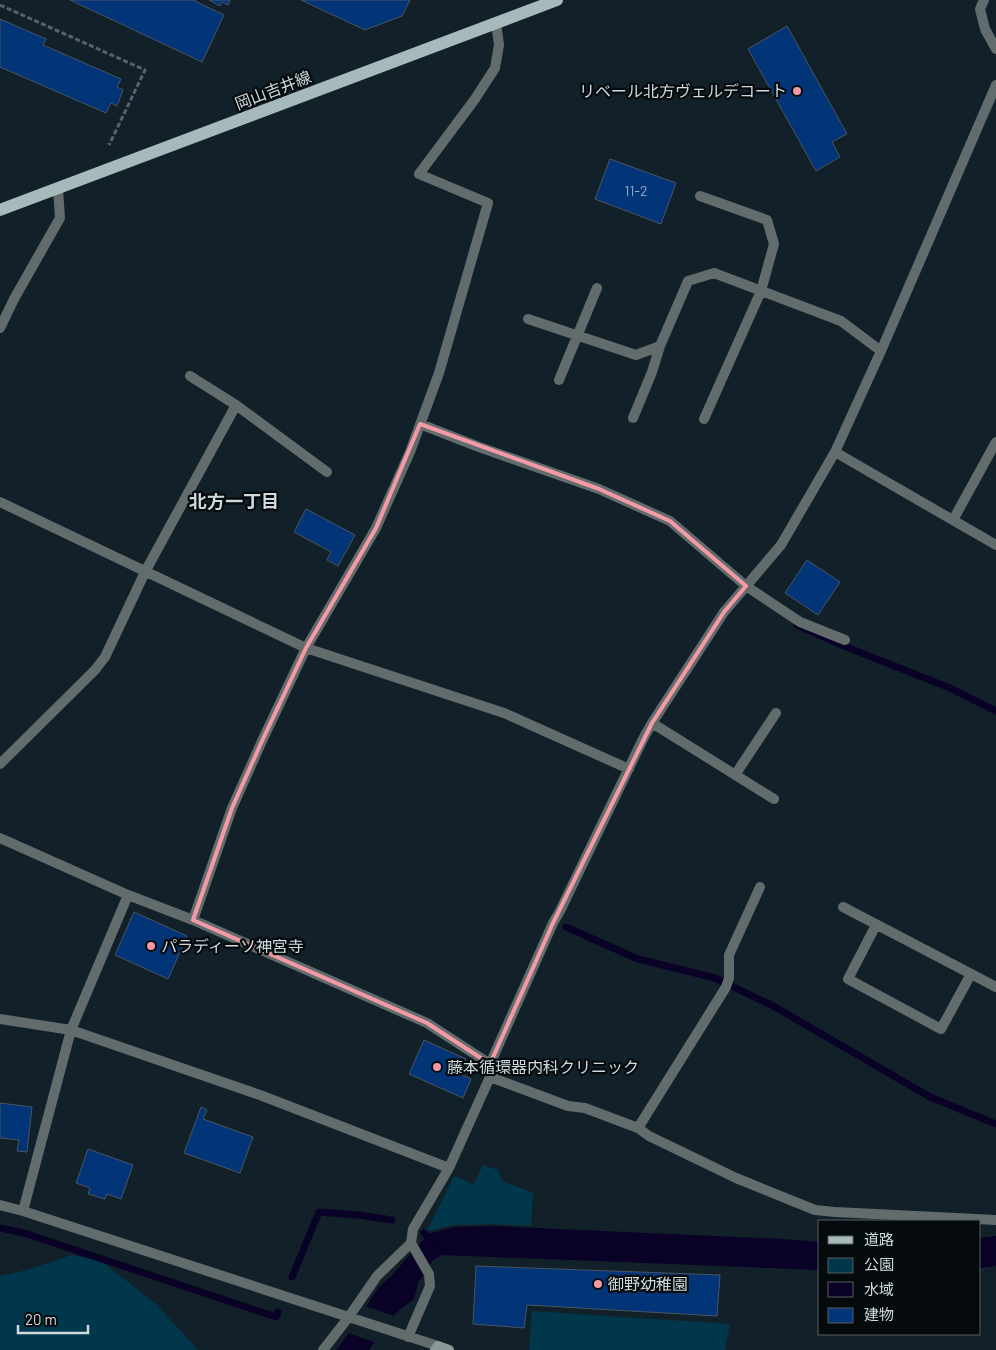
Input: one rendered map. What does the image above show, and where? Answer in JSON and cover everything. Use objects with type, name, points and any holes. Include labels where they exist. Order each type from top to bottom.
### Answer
[{"type":"main road","name":"岡山吉井線","points":[[0,210],[557,0]]},
{"type":"street","points":[[984,0],[980,9],[984,29],[996,49]]},
{"type":"street","points":[[193,920],[232,808],[306,648],[376,528],[410,452],[439,374],[488,203],[419,174],[495,68],[499,45],[496,23]]},
{"type":"street","points":[[408,1337],[430,1286],[428,1274],[412,1245],[413,1230],[449,1168],[490,1078],[490,1064],[553,922],[652,723],[724,612],[781,545],[834,452],[881,351],[996,85]]},
{"type":"street","points":[[0,328],[14,299],[60,218],[58,189]]},
{"type":"street","points":[[700,196],[767,220],[774,244],[761,291],[704,419]]},
{"type":"street","points":[[633,418],[652,372],[660,346],[688,281],[714,273],[841,321],[881,351]]},
{"type":"street","points":[[560,380],[597,288]]},
{"type":"street","points":[[528,319],[636,355],[660,346]]},
{"type":"street","points":[[190,376],[236,405],[327,472]]},
{"type":"street","points":[[0,764],[95,670],[105,657],[145,572],[236,405]]},
{"type":"street","points":[[420,424],[598,489],[670,521],[746,586],[800,622],[845,640]]},
{"type":"street","points":[[954,520],[996,442]]},
{"type":"street","points":[[834,452],[996,545]]},
{"type":"street","points":[[0,502],[306,648],[504,713],[630,769]]},
{"type":"street","points":[[735,775],[776,713]]},
{"type":"street","points":[[652,723],[774,799]]},
{"type":"street","points":[[0,838],[427,1023],[490,1064]]},
{"type":"street","points":[[638,1128],[728,983],[728,955],[760,887]]},
{"type":"street","points":[[23,1210],[71,1030],[128,895]]},
{"type":"street","points":[[843,907],[996,987]]},
{"type":"street","points":[[876,925],[848,979],[941,1029],[972,974]]},
{"type":"street","points":[[0,1019],[71,1030],[260,1095],[449,1168]]},
{"type":"street","points":[[490,1078],[568,1106],[585,1108],[638,1128],[649,1136],[736,1178],[815,1210],[996,1220]]},
{"type":"street","points":[[0,1205],[23,1210],[437,1348],[449,1350]]},
{"type":"street","points":[[323,1350],[352,1319],[377,1276],[412,1245]]},
{"type":"path","points":[[0,4],[145,70],[109,145]]},
{"type":"highlighted area","points":[[420,424],[599,489],[670,521],[746,586],[724,612],[652,723],[553,923],[490,1064],[427,1023],[193,920],[232,808],[262,741],[306,648],[376,528]]},
{"type":"green space","points":[[483,1165],[498,1170],[502,1181],[533,1193],[531,1226],[493,1224],[454,1225],[427,1231],[454,1176],[474,1184]]},
{"type":"green space","points":[[72,1255],[101,1261],[156,1304],[198,1350],[0,1350],[0,1276],[27,1270]]},
{"type":"green space","points":[[532,1311],[730,1324],[725,1350],[529,1350]]},
{"type":"water","points":[[493,1226],[818,1242],[818,1270],[442,1255],[433,1260],[418,1283],[414,1299],[396,1313],[369,1350],[336,1350],[379,1287],[424,1239],[431,1233],[455,1227]]},
{"type":"water","points":[[996,1236],[996,1266],[981,1268],[981,1238]]},
{"type":"pier","points":[[365,1306],[394,1316],[377,1343],[348,1333]]},
{"type":"building","points":[[70,0],[195,0],[224,15],[202,62]]},
{"type":"building","points":[[209,0],[230,0],[228,5],[222,2],[220,6]]},
{"type":"building","points":[[301,0],[410,0],[402,16],[365,30]]},
{"type":"building","points":[[0,19],[46,39],[43,45],[121,79],[117,87],[123,90],[117,106],[111,103],[106,113],[0,67]]},
{"type":"building","name":"リベール北方ヴェルデコート","points":[[787,26],[847,134],[832,142],[840,157],[816,171],[748,49]]},
{"type":"building","points":[[610,159],[676,183],[661,224],[595,199]]},
{"type":"building","points":[[306,509],[355,535],[338,566],[327,560],[331,552],[294,532]]},
{"type":"building","points":[[807,560],[840,582],[818,615],[785,593]]},
{"type":"building","name":"パラディーソ神宮寺","points":[[134,912],[187,936],[168,979],[115,955]]},
{"type":"building","name":"藤本循環器内科クリニック","points":[[424,1040],[466,1059],[460,1074],[471,1079],[463,1098],[409,1074]]},
{"type":"building","points":[[0,1103],[32,1107],[27,1152],[17,1151],[19,1140],[0,1138]]},
{"type":"building","points":[[201,1107],[207,1110],[203,1119],[253,1137],[240,1173],[184,1153]]},
{"type":"building","points":[[88,1149],[133,1165],[121,1199],[107,1194],[105,1199],[88,1194],[90,1188],[76,1183]]},
{"type":"building","points":[[476,1266],[720,1275],[717,1316],[527,1305],[524,1328],[473,1324]]},
{"type":"waterway","points":[[797,625],[844,646],[950,688],[996,711]]},
{"type":"waterway","points":[[566,927],[638,959],[715,978],[775,1007],[930,1097],[996,1124]]},
{"type":"waterway","points":[[292,1277],[319,1212],[392,1220]]},
{"type":"waterway","points":[[0,1228],[24,1233],[276,1317],[278,1312]]},
{"type":"waterway","points":[[424,1233],[434,1243]]},
{"type":"place","name":"リベール北方ヴェルデコート","points":[[797,91]]},
{"type":"place","name":"パラディーソ神宮寺","points":[[151,946]]},
{"type":"place","name":"藤本循環器内科クリニック","points":[[437,1067]]},
{"type":"place","name":"御野幼稚園","points":[[598,1284]]},
{"type":"district","name":"北方一丁目","points":[[234,502]]}]
